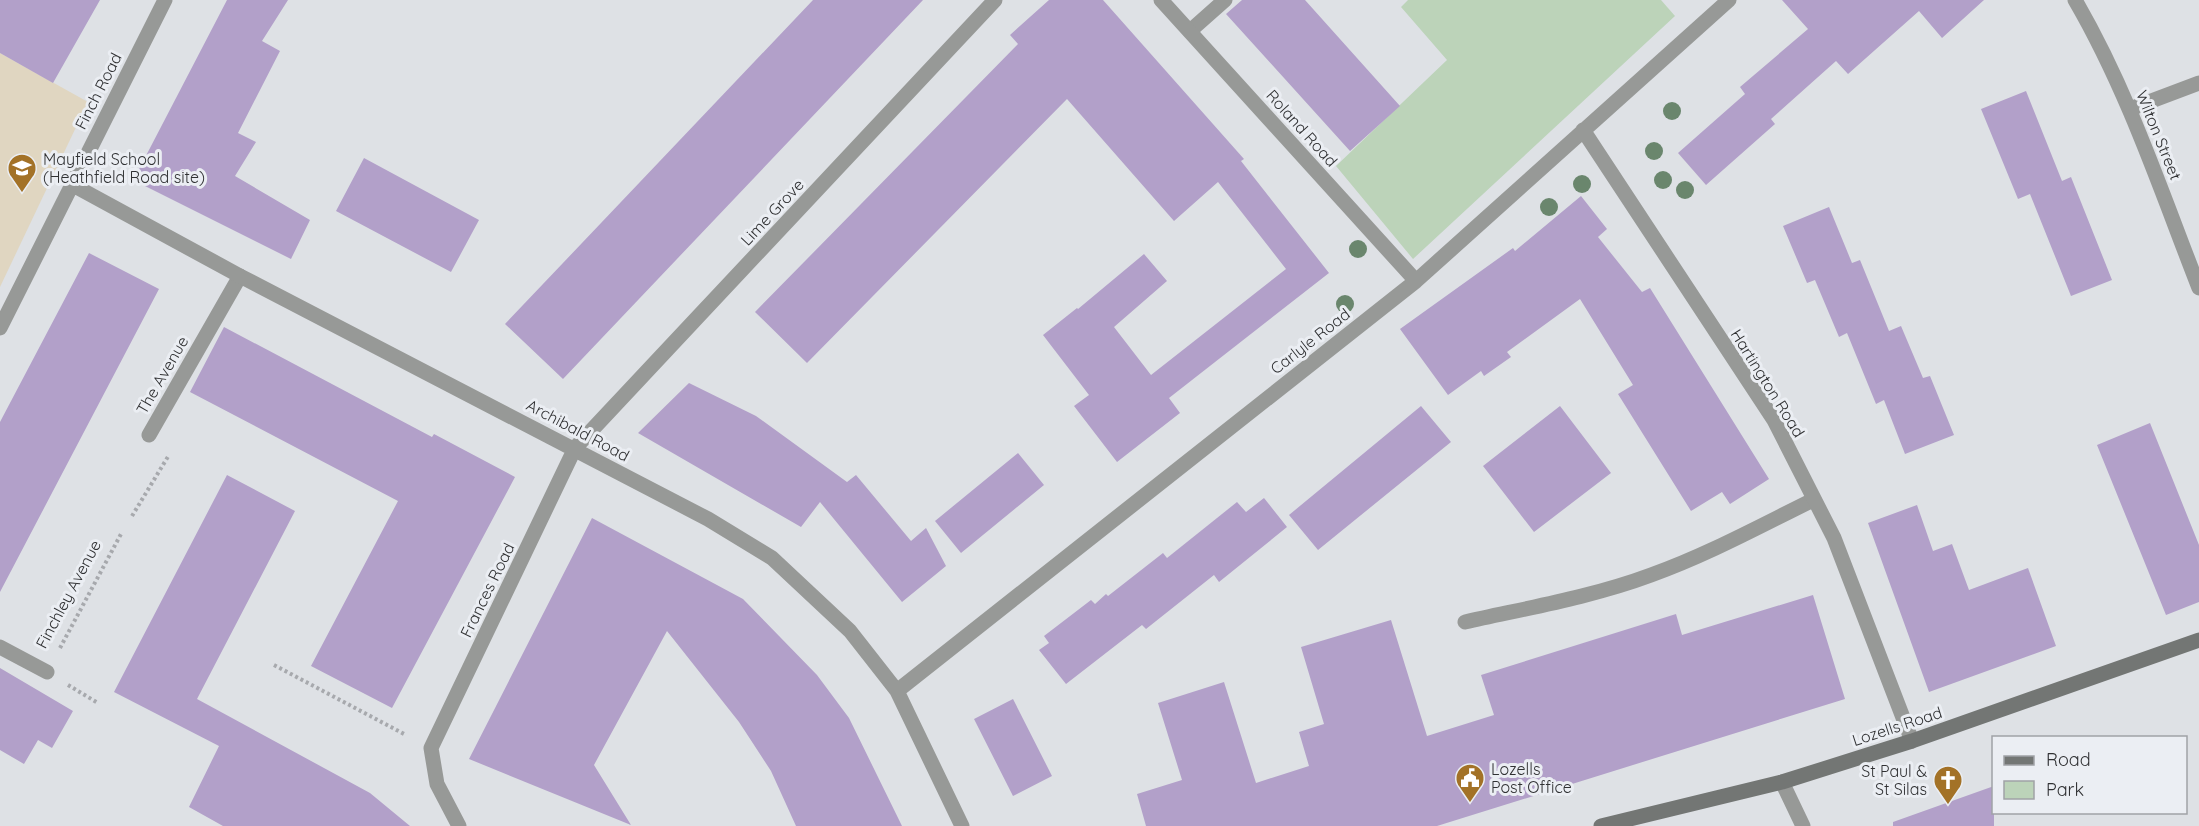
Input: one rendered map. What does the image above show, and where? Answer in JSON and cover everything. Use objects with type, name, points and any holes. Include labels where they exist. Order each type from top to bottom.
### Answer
[{"type":"main road","name":"Lozells Road","points":[[1601,826],[1782,782],[1912,741],[2199,640]]},
{"type":"street","name":"Finch Road","points":[[0,328],[165,0]]},
{"type":"street","name":"Lime Grove","points":[[574,448],[995,0]]},
{"type":"street","name":"Roland Road","points":[[1161,0],[1416,281]]},
{"type":"street","points":[[1190,32],[1225,0]]},
{"type":"street","name":"Carlyle Road","points":[[897,691],[1416,281],[1730,0]]},
{"type":"street","name":"Wilton Street","points":[[2075,0],[2102,46],[2130,109],[2199,288]]},
{"type":"street","points":[[2130,109],[2199,83]]},
{"type":"street","name":"Hartington Road","points":[[1583,130],[1774,420],[1834,538],[1912,741]]},
{"type":"street","name":"Archibald Road","points":[[71,184],[240,276],[708,519],[772,558],[850,631],[897,691],[962,826]]},
{"type":"street","name":"The Avenue","points":[[149,435],[240,276]]},
{"type":"street","name":"Frances Road","points":[[431,748],[574,448]]},
{"type":"street","points":[[1465,622],[1595,592],[1651,576],[1813,500]]},
{"type":"street","name":"Finchley Avenue","points":[[0,647],[47,672]]},
{"type":"street","points":[[431,748],[437,784],[459,826]]},
{"type":"street","points":[[1782,782],[1803,826]]},
{"type":"path","name":"The Avenue","points":[[132,516],[170,452],[149,435]]},
{"type":"path","name":"Finchley Avenue","points":[[98,703],[47,672],[121,534]]},
{"type":"path","points":[[274,665],[431,748]]},
{"type":"shaded area","name":"Mayfield School (Heathfield Road site)","points":[[0,53],[88,102],[0,287]]},
{"type":"green space","points":[[1408,0],[1661,0],[1675,16],[1413,259],[1336,166],[1447,60],[1401,7]]},
{"type":"building","points":[[0,0],[100,0],[53,83],[0,53]]},
{"type":"building","points":[[227,0],[288,0],[262,41],[280,51],[238,133],[256,142],[235,176],[310,220],[291,259],[143,185],[137,173]]},
{"type":"building","points":[[813,0],[923,0],[563,379],[505,324]]},
{"type":"building","points":[[1049,0],[1103,0],[1244,159],[1241,161],[1329,273],[1169,398],[1180,413],[1117,462],[1074,406],[1089,395],[1043,335],[1144,254],[1167,281],[1114,327],[1151,375],[1286,269],[1218,182],[1174,221],[1067,99],[807,363],[755,312],[1018,44],[1010,35]]},
{"type":"building","points":[[1242,0],[1305,0],[1400,106],[1350,151],[1226,14]]},
{"type":"building","points":[[1782,0],[1984,0],[1942,38],[1919,11],[1848,74],[1836,61],[1771,119],[1775,124],[1706,185],[1678,153],[1745,94],[1740,87],[1808,29]]},
{"type":"building","points":[[2026,91],[2062,181],[2071,177],[2112,280],[2071,296],[2030,194],[2018,199],[1981,109]]},
{"type":"building","points":[[364,158],[479,220],[451,272],[336,211]]},
{"type":"building","points":[[1581,196],[1607,229],[1598,237],[1642,292],[1650,288],[1769,479],[1730,504],[1722,492],[1691,511],[1618,394],[1633,385],[1580,299],[1507,352],[1511,357],[1484,376],[1481,371],[1448,395],[1400,329],[1513,248],[1515,251]]},
{"type":"building","points":[[1829,207],[1852,263],[1860,260],[1889,331],[1901,326],[1923,378],[1930,376],[1954,435],[1905,454],[1884,400],[1876,404],[1847,333],[1839,337],[1815,280],[1807,283],[1783,226]]},
{"type":"building","points":[[89,253],[159,289],[0,592],[0,422]]},
{"type":"building","points":[[224,327],[432,437],[434,434],[515,477],[392,708],[311,666],[398,501],[190,392]]},
{"type":"building","points":[[689,383],[756,416],[847,482],[856,475],[911,541],[926,528],[946,566],[902,602],[820,502],[801,527],[638,433]]},
{"type":"building","points":[[1421,406],[1451,442],[1318,550],[1289,515]]},
{"type":"building","points":[[1560,406],[1611,473],[1534,532],[1483,466]]},
{"type":"building","points":[[2150,423],[2199,545],[2199,602],[2166,615],[2097,445]]},
{"type":"building","points":[[1018,453],[1044,485],[961,553],[935,521]]},
{"type":"building","points":[[227,475],[295,511],[197,699],[370,793],[410,826],[223,826],[189,807],[219,746],[114,692]]},
{"type":"building","points":[[1264,498],[1287,527],[1219,582],[1214,575],[1146,629],[1142,625],[1066,684],[1039,650],[1049,643],[1044,636],[1091,600],[1095,604],[1106,594],[1108,596],[1163,553],[1167,558],[1237,502],[1246,512]]},
{"type":"building","points":[[1917,505],[1933,551],[1952,544],[1969,590],[2028,568],[2056,646],[1929,692],[1868,523]]},
{"type":"building","points":[[592,518],[743,599],[817,675],[849,718],[902,826],[796,826],[771,771],[739,722],[667,631],[594,765],[631,825],[469,759]]},
{"type":"building","points":[[1813,595],[1845,699],[1437,826],[1146,826],[1137,794],[1182,780],[1158,703],[1224,682],[1256,783],[1309,766],[1299,732],[1324,724],[1301,647],[1391,620],[1427,736],[1494,715],[1481,675],[1676,614],[1682,635]]},
{"type":"building","points":[[0,668],[73,711],[52,748],[38,740],[24,764],[0,750]]},
{"type":"building","points":[[1013,699],[1052,776],[1013,796],[974,719]]},
{"type":"building","name":"St Paul & St Silas","points":[[1992,787],[1994,826],[1893,826],[1893,822]]},
{"type":"place","name":"Mayfield School (Heathfield Road site)","points":[[22,194]]},
{"type":"place","name":"Lozells Post Office","points":[[1470,804]]},
{"type":"place","name":"St Paul & St Silas","points":[[1948,806]]}]
